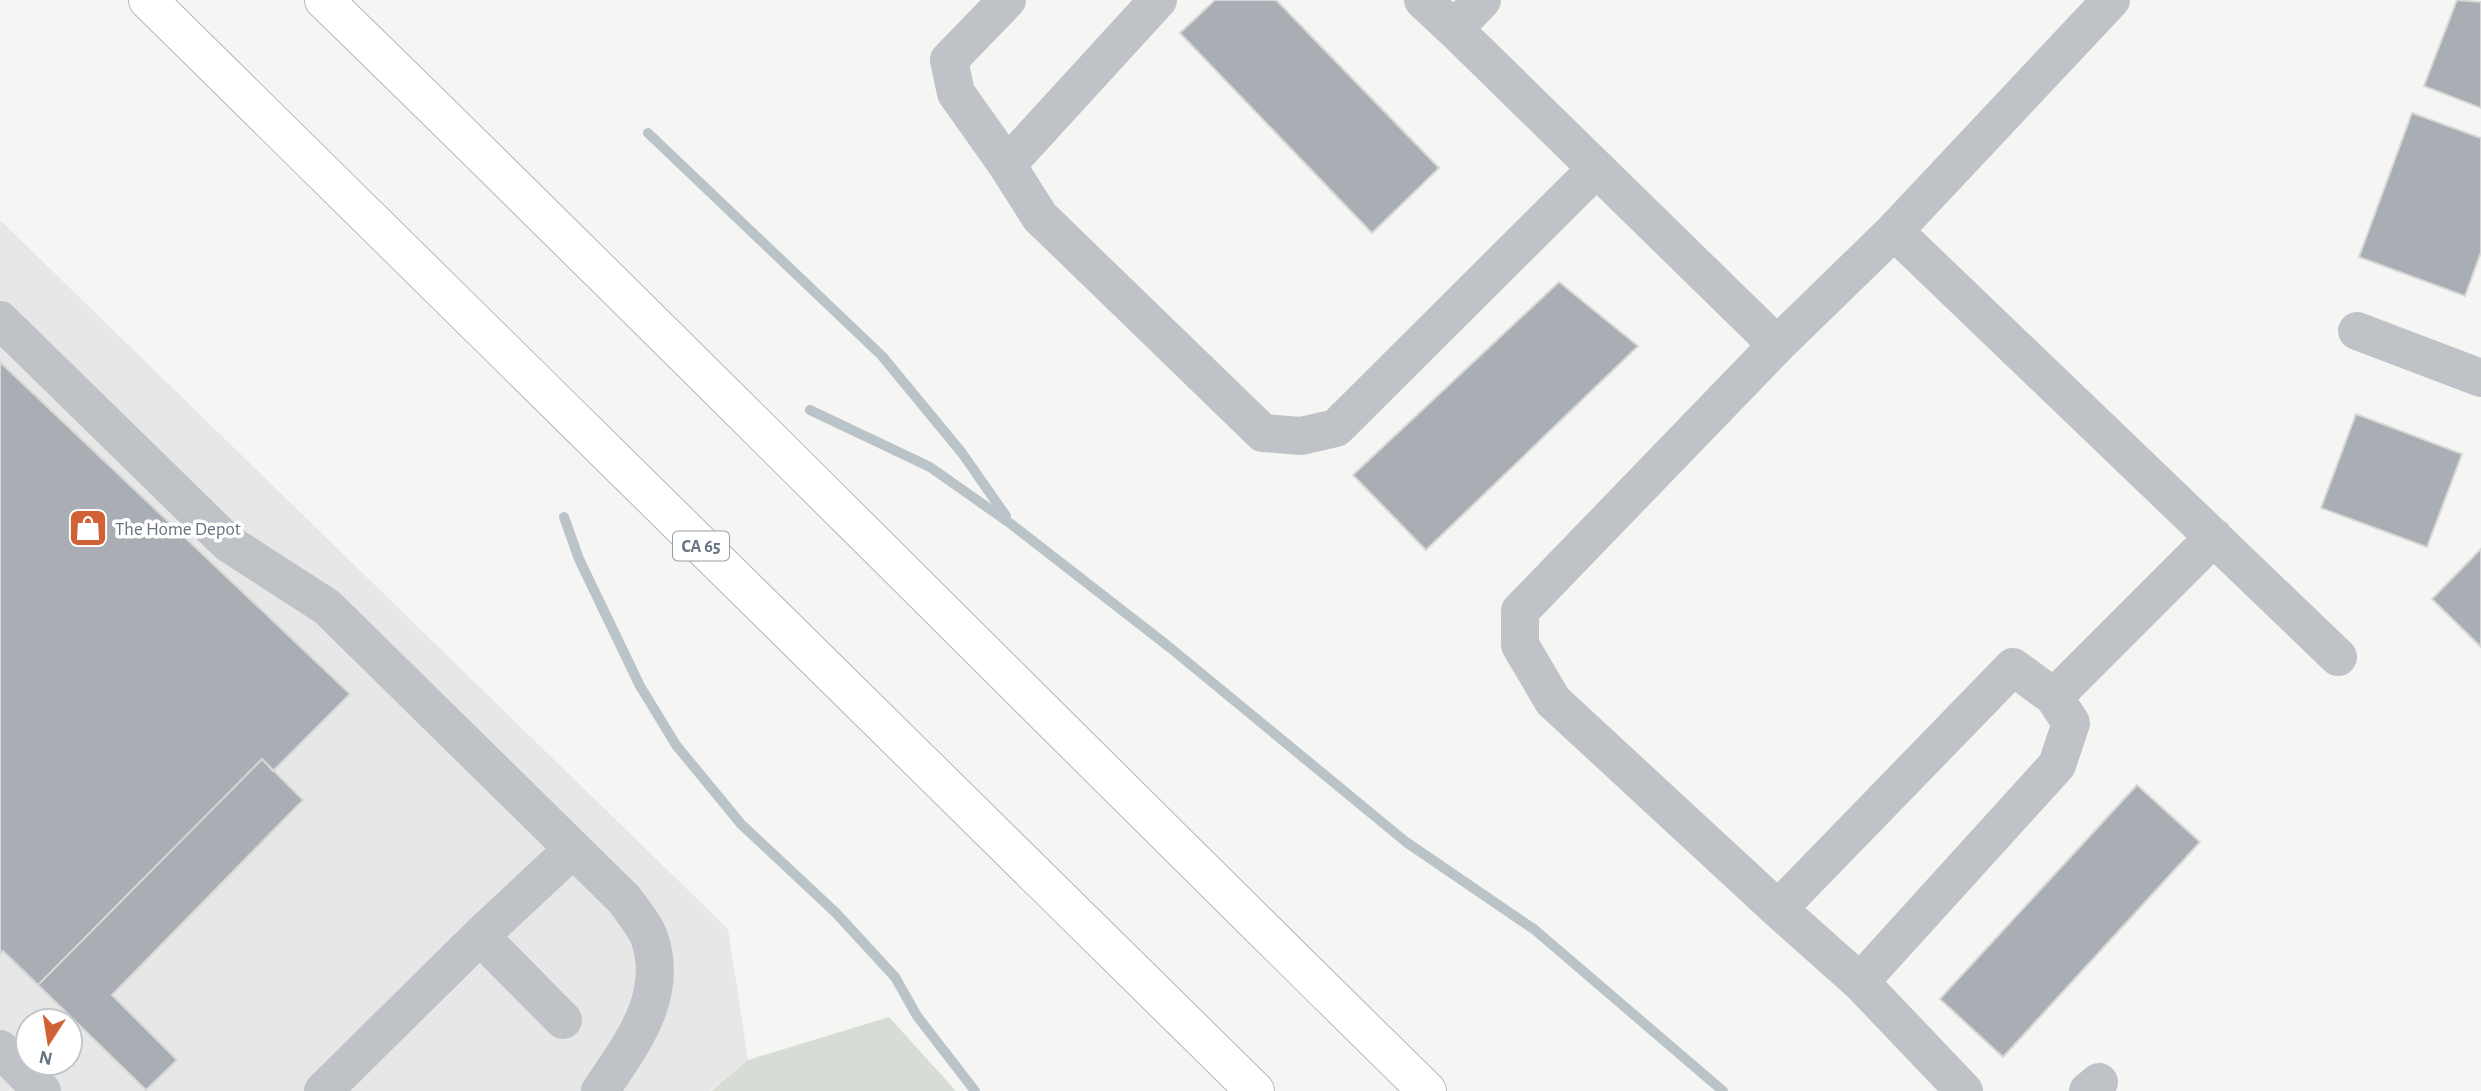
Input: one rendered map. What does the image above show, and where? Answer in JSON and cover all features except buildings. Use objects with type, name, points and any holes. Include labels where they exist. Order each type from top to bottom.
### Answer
[{"type":"highway","name":"CA 65","points":[[148,0],[1255,1091]]},
{"type":"highway","points":[[324,0],[1427,1091]]},
{"type":"street","points":[[1007,0],[949,60],[956,93],[1040,217],[1263,433],[1301,436],[1336,428],[1596,169]]},
{"type":"street","points":[[1007,165],[1158,0]]},
{"type":"street","points":[[1423,0],[1777,345]]},
{"type":"street","points":[[1454,29],[1482,0]]},
{"type":"street","points":[[1964,1091],[1860,982],[1553,701],[1520,645],[1520,611],[1777,345],[1894,232],[2091,7]]},
{"type":"street","points":[[1894,232],[2339,657]]},
{"type":"street","points":[[0,320],[228,543],[327,607],[625,900],[648,936],[654,964],[654,990],[635,1040],[600,1091]]},
{"type":"street","points":[[2357,331],[2481,379]]},
{"type":"street","points":[[2054,697],[2214,537]]},
{"type":"street","points":[[1778,909],[2013,667],[2054,697],[2071,723],[2057,765],[1860,982]]},
{"type":"street","points":[[323,1091],[480,936],[573,849]]},
{"type":"street","points":[[480,936],[563,1020]]},
{"type":"street","points":[[0,1049],[42,1091]]},
{"type":"shaded area","points":[[0,220],[728,929],[748,1060],[710,1091],[0,1091]]},
{"type":"shaded area","points":[[889,1017],[956,1091],[711,1091],[748,1060]]},
{"type":"waterway","points":[[648,133],[882,356],[962,453],[1006,516]]},
{"type":"waterway","points":[[810,410],[930,467],[1011,524],[1168,646],[1406,842],[1535,930],[1723,1091]]},
{"type":"waterway","points":[[564,517],[579,559],[640,686],[676,745],[741,824],[836,913],[895,977],[917,1016],[975,1091]]},
{"type":"place","name":"The Home Depot","points":[[88,528]]}]
